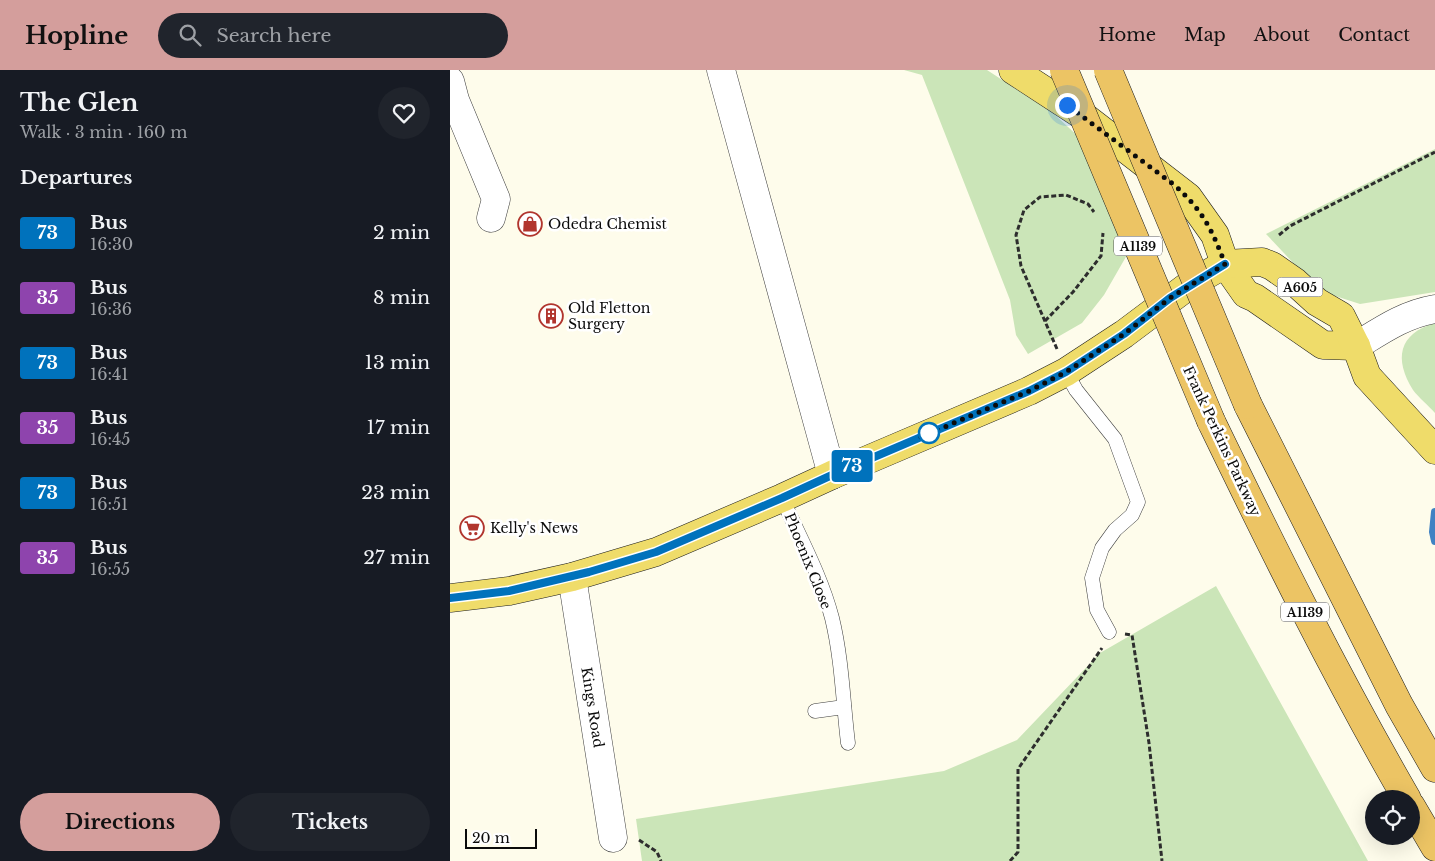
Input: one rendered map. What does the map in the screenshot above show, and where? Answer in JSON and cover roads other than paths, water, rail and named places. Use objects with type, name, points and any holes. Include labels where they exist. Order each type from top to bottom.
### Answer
[{"type":"highway","name":"Frank Perkins Parkway","points":[[1064,70],[1211,421],[1302,605],[1366,728],[1402,790]]},
{"type":"highway","name":"A1139","points":[[1108,70],[1248,405],[1399,705],[1435,768]]},
{"type":"highway","points":[[1420,821],[1435,847]]},
{"type":"main road","name":"A605","points":[[1013,70],[1046,78],[1082,115],[1188,197],[1215,235],[1225,264],[1246,294],[1255,298],[1323,344],[1356,346]]},
{"type":"main road","name":"A605","points":[[1225,264],[1262,262],[1282,272],[1317,302],[1341,316],[1356,346],[1367,376],[1435,450]]},
{"type":"main road","points":[[450,598],[509,591],[572,577],[656,552],[782,498],[1029,391],[1066,372],[1124,334],[1170,298],[1225,264]]},
{"type":"street","points":[[721,70],[832,475]]},
{"type":"street","points":[[450,81],[455,100],[496,199],[491,218]]},
{"type":"street","points":[[1356,346],[1403,318],[1435,309]]},
{"type":"street","name":"Kings Road","points":[[572,577],[626,839]]},
{"type":"lane","points":[[1066,372],[1076,390],[1115,439],[1138,502],[1132,515],[1115,530],[1102,548],[1092,578],[1097,610],[1109,632]]},
{"type":"lane","name":"Phoenix Close","points":[[782,498],[822,588],[832,619],[840,662],[848,744]]},
{"type":"lane","points":[[815,711],[844,707]]},
{"type":"waterway","points":[[1435,512],[1433,532],[1435,541]]},
{"type":"place","name":"Odedra Chemist","points":[[530,224]]},
{"type":"place","name":"Old Fletton Surgery","points":[[551,316]]},
{"type":"place","name":"Kelly's News","points":[[472,528]]}]
